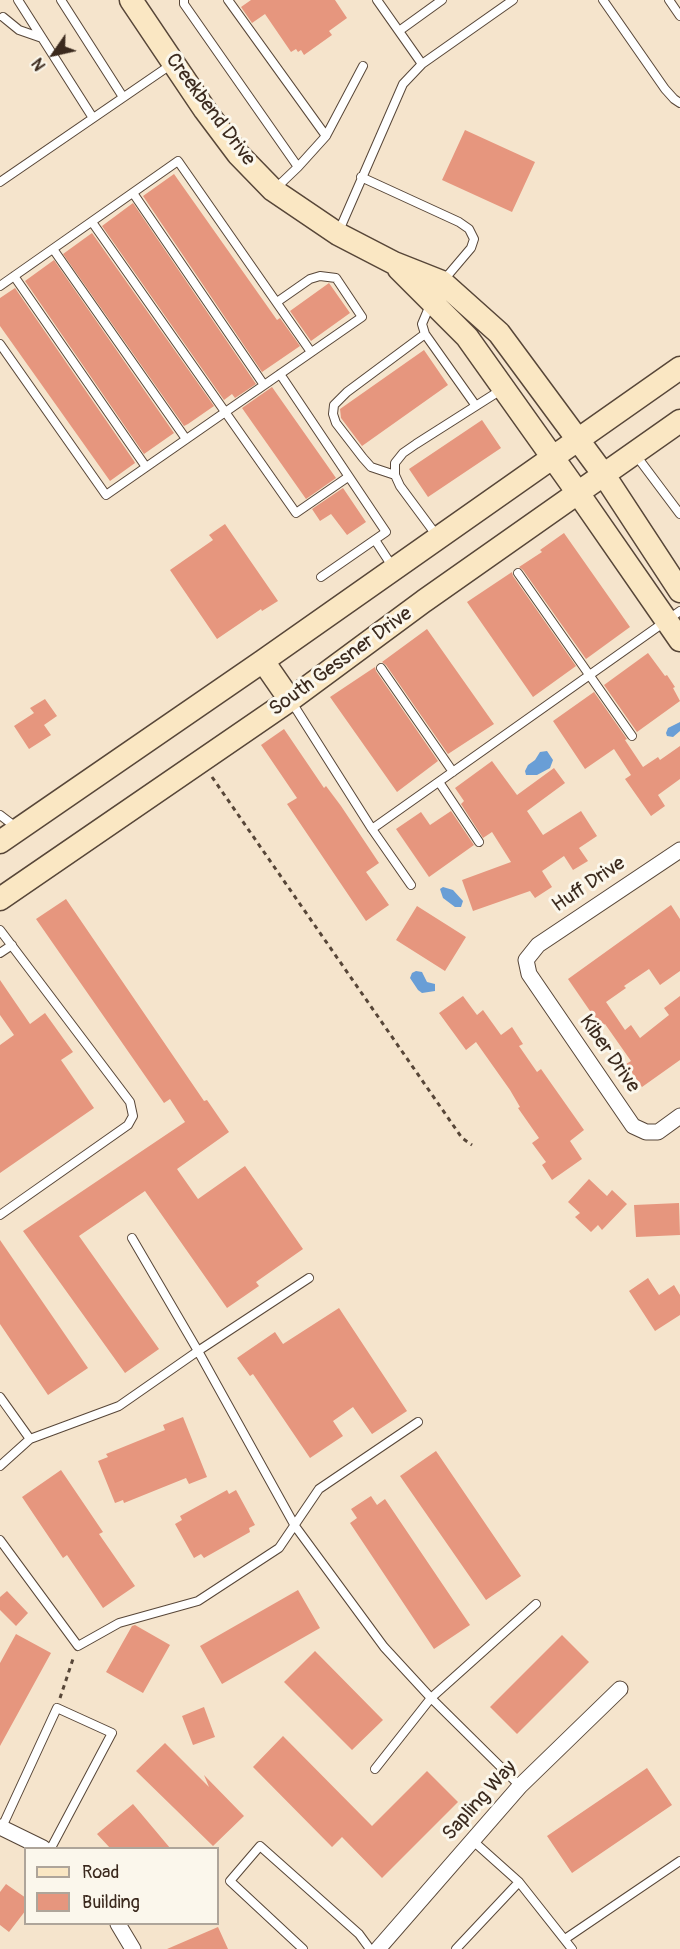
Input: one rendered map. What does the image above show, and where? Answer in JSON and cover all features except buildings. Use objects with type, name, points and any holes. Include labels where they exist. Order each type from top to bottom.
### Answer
[{"type":"main road","name":"Creekbend Drive","points":[[131,0],[238,154],[273,190],[338,234],[393,263],[499,333],[604,475],[680,591]]},
{"type":"main road","name":"Creekbend Drive","points":[[437,292],[578,493],[674,616],[680,640]]},
{"type":"main road","points":[[9,836],[680,368]]},
{"type":"main road","name":"South Gessner Drive","points":[[0,899],[290,700],[680,422]]},
{"type":"main road","points":[[263,661],[290,700]]},
{"type":"street","name":"Huff Drive","points":[[526,960],[538,945],[680,850]]},
{"type":"street","name":"Kiber Drive","points":[[526,960],[529,974],[633,1126],[646,1132],[658,1132],[680,1116]]},
{"type":"street","name":"Sapling Way","points":[[378,1949],[520,1786],[620,1689]]},
{"type":"street","points":[[1,1827],[41,1847]]},
{"type":"street","points":[[119,1925],[133,1949]]},
{"type":"lane","points":[[18,0],[93,118]]},
{"type":"lane","points":[[62,0],[123,97]]},
{"type":"lane","points":[[184,0],[184,4],[298,167]]},
{"type":"lane","points":[[228,0],[326,136]]},
{"type":"lane","points":[[377,0],[422,64]]},
{"type":"lane","points":[[399,31],[442,0]]},
{"type":"lane","points":[[338,234],[361,177],[404,84],[422,64],[513,0]]},
{"type":"lane","points":[[603,0],[665,89],[680,103]]},
{"type":"lane","points":[[669,0],[680,16]]},
{"type":"lane","points":[[3,17],[19,30],[42,38]]},
{"type":"lane","points":[[0,182],[173,63]]},
{"type":"lane","points":[[273,190],[326,136],[363,66]]},
{"type":"lane","points":[[0,286],[178,161],[311,352]]},
{"type":"lane","points":[[361,177],[459,222],[469,229],[474,239],[471,248],[437,292],[422,324],[425,334],[476,406]]},
{"type":"lane","points":[[133,194],[264,385]]},
{"type":"lane","points":[[92,222],[296,513],[348,477]]},
{"type":"lane","points":[[53,249],[186,439]]},
{"type":"lane","points":[[14,276],[146,467]]},
{"type":"lane","points":[[0,344],[106,495],[362,317],[336,278],[320,276],[310,279],[277,302]]},
{"type":"lane","points":[[394,475],[370,467],[336,423],[333,414],[334,405],[347,392],[425,334]]},
{"type":"lane","points":[[280,374],[386,532],[321,577]]},
{"type":"lane","points":[[438,538],[400,486],[394,475],[395,464],[403,453],[503,389]]},
{"type":"lane","points":[[634,453],[680,514]]},
{"type":"lane","points":[[375,540],[394,568]]},
{"type":"lane","points":[[519,573],[632,736]]},
{"type":"lane","points":[[372,829],[674,616]]},
{"type":"lane","points":[[381,668],[453,772]]},
{"type":"lane","points":[[290,700],[372,829],[411,885]]},
{"type":"lane","points":[[439,782],[479,842]]},
{"type":"lane","points":[[0,815],[9,836]]},
{"type":"lane","points":[[0,930],[130,1102],[133,1116],[128,1125],[0,1215]]},
{"type":"lane","points":[[0,954],[12,945]]},
{"type":"lane","points":[[132,1238],[198,1350],[295,1526],[384,1647],[430,1698],[520,1786]]},
{"type":"lane","points":[[0,1466],[30,1439],[119,1406],[198,1350],[309,1278]]},
{"type":"lane","points":[[0,1397],[30,1439]]},
{"type":"lane","points":[[0,1540],[78,1646],[119,1623],[198,1601],[279,1548],[319,1489],[418,1422]]},
{"type":"lane","points":[[375,1768],[430,1698],[536,1604]]},
{"type":"lane","points":[[1,1827],[57,1708],[112,1733],[52,1847]]},
{"type":"lane","points":[[472,1840],[519,1882],[572,1949]]},
{"type":"lane","points":[[303,1949],[230,1881],[260,1846],[359,1934],[370,1949]]},
{"type":"lane","points":[[565,1939],[680,1861]]},
{"type":"lane","points":[[456,1949],[519,1882]]},
{"type":"path","points":[[201,760],[462,1138],[472,1145]]},
{"type":"path","points":[[57,1708],[78,1646]]},
{"type":"water","points":[[680,722],[680,731],[673,737],[667,736],[668,728]]},
{"type":"water","points":[[547,751],[553,760],[550,768],[537,775],[526,775],[528,765],[540,752]]},
{"type":"water","points":[[443,887],[453,890],[463,901],[461,907],[455,907],[443,898],[440,889]]},
{"type":"water","points":[[416,971],[422,972],[427,982],[435,984],[435,991],[422,993],[418,990],[410,978]]}]
